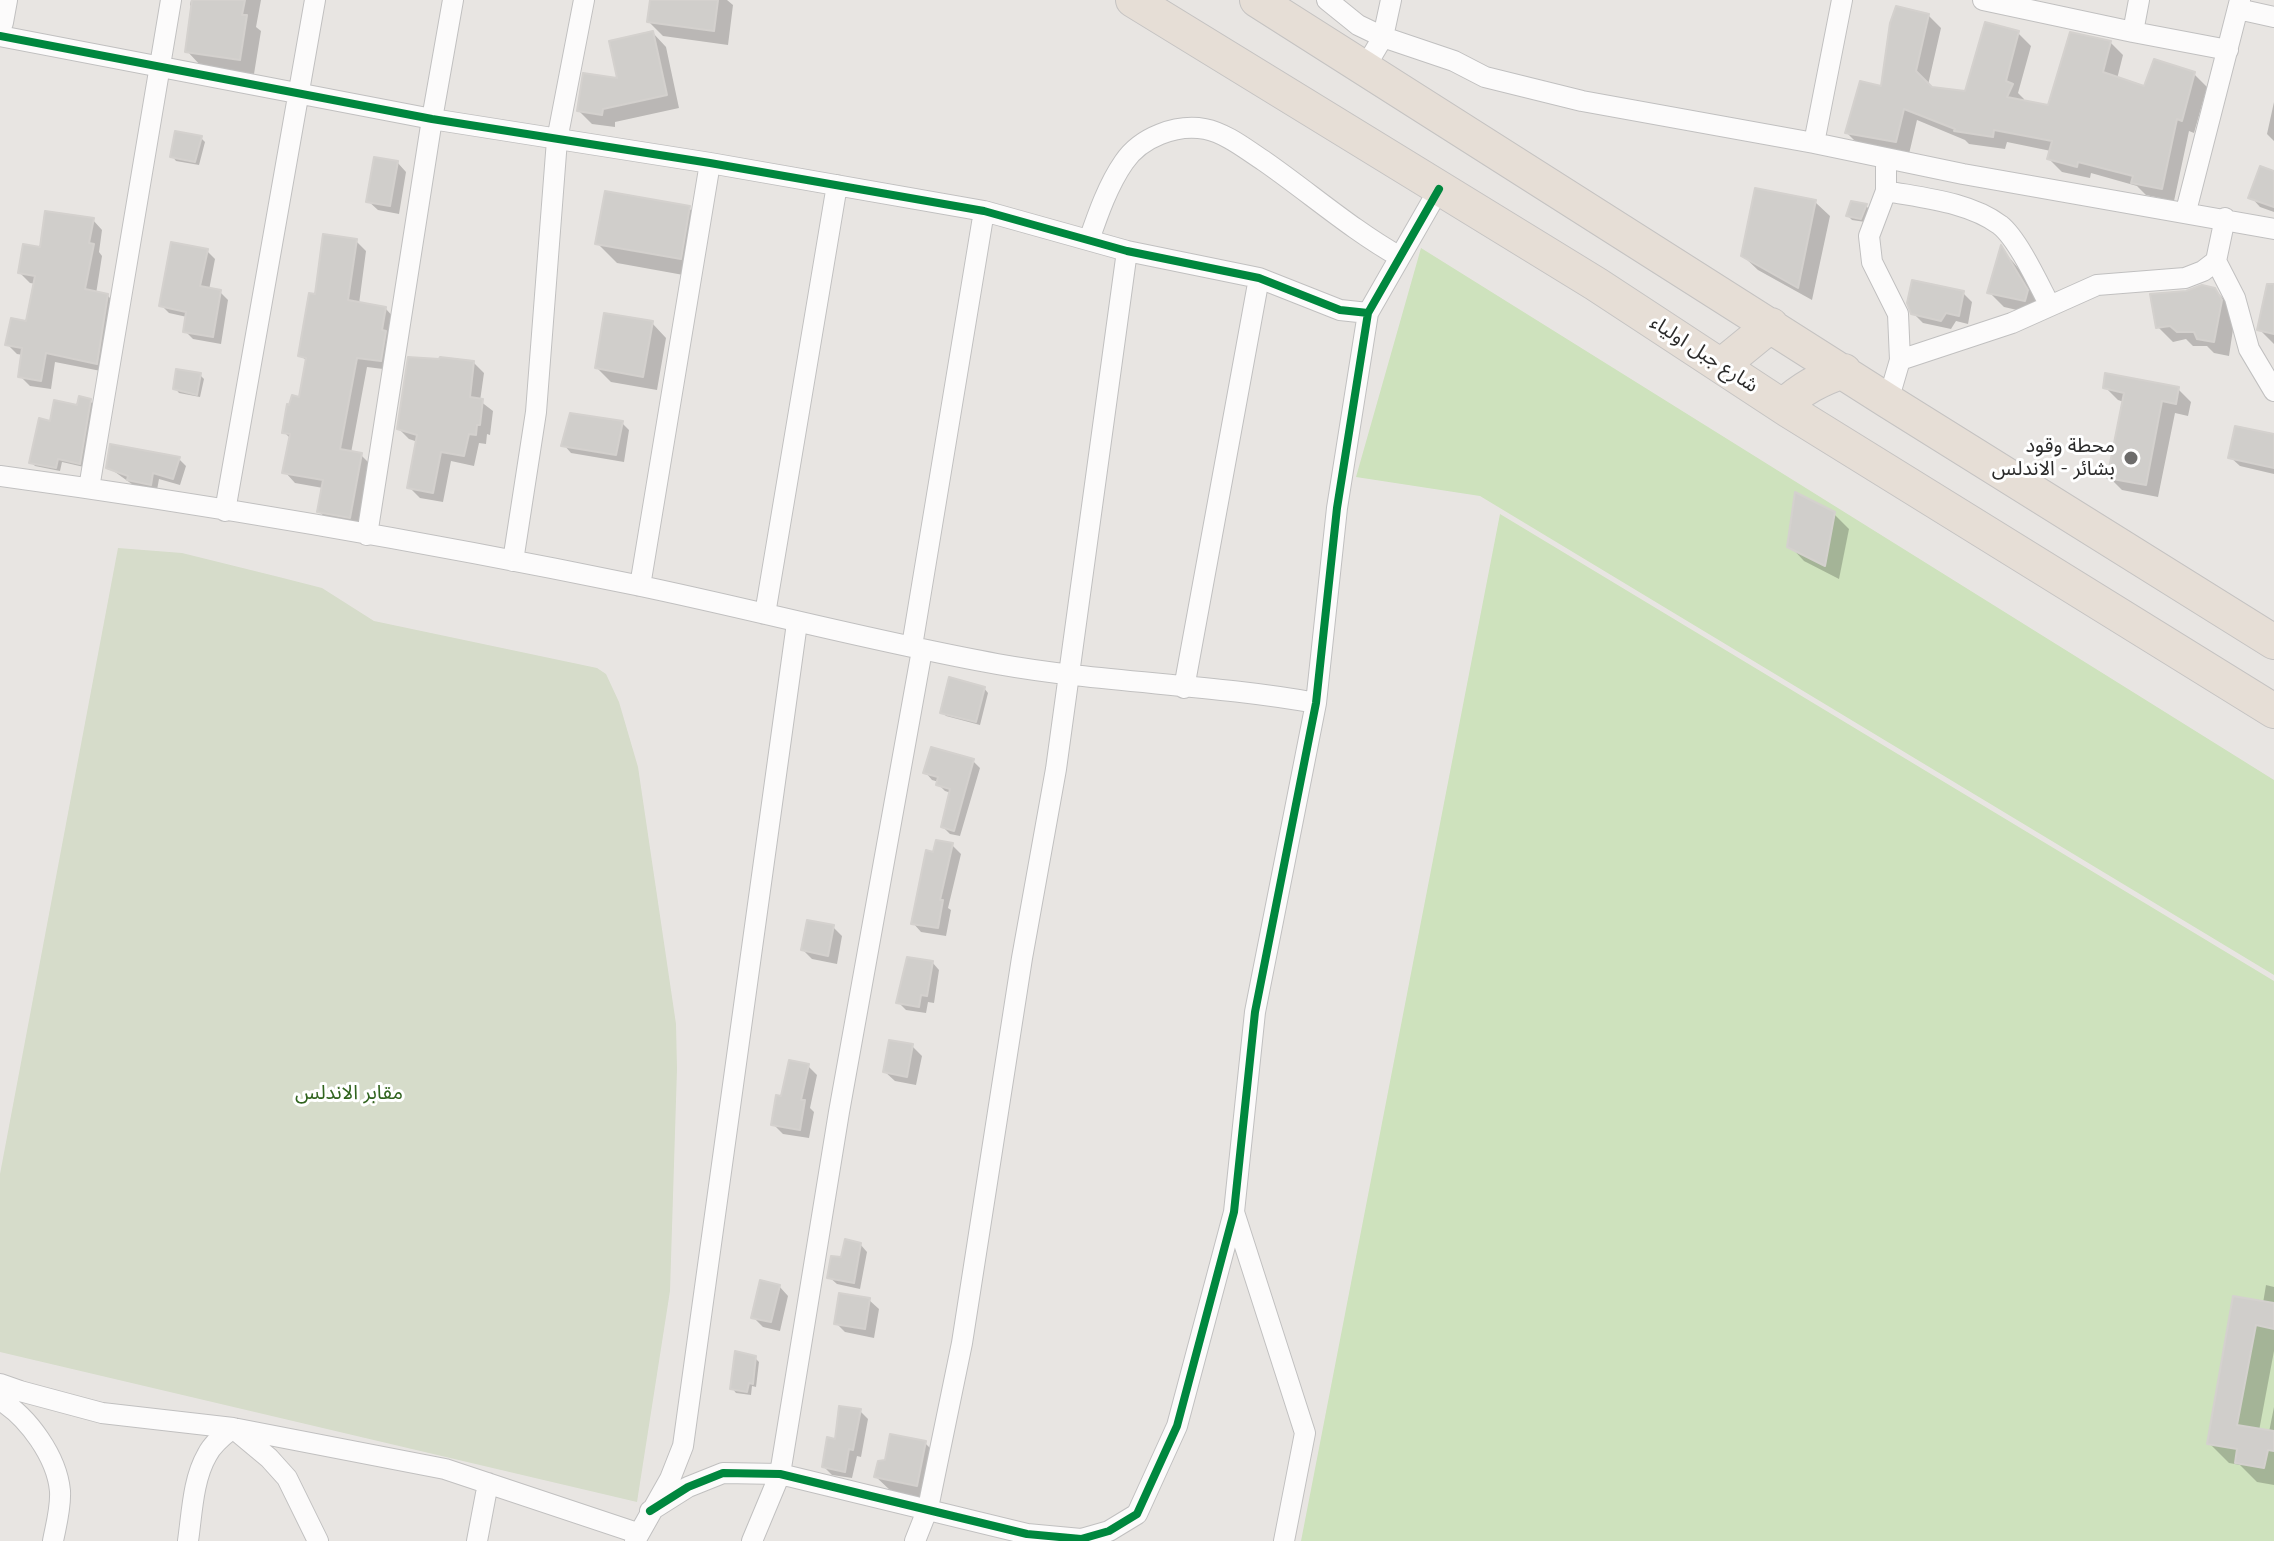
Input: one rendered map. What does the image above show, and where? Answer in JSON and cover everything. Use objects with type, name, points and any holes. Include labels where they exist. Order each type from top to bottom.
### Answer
[{"type":"highway","name":"شارع جبل اولياء","points":[[1133,0],[1596,284],[1783,406],[2274,711]]},
{"type":"highway","points":[[1257,0],[2274,642]]},
{"type":"highway","points":[[1722,365],[1771,325]]},
{"type":"highway","points":[[1783,406],[1802,389],[1821,378],[1844,371]]},
{"type":"street","points":[[0,22],[4,0]]},
{"type":"street","points":[[89,488],[171,0]]},
{"type":"street","points":[[225,511],[315,0]]},
{"type":"street","points":[[367,535],[453,0]]},
{"type":"street","points":[[513,561],[536,412],[557,140],[584,0]]},
{"type":"street","points":[[1327,0],[1358,25],[1383,37],[1454,61],[1485,77],[1568,98],[2274,229]]},
{"type":"street","points":[[1364,69],[1383,37],[1391,0]]},
{"type":"street","points":[[1814,143],[1842,0]]},
{"type":"street","points":[[1983,0],[2228,50]]},
{"type":"street","points":[[2133,32],[2139,0]]},
{"type":"street","points":[[2186,211],[2239,4],[2274,17]]},
{"type":"street","points":[[0,36],[432,119],[984,211],[1127,251],[1259,278],[1340,310],[1368,313]]},
{"type":"street","points":[[1089,240],[1125,160],[1158,134],[1203,128],[1216,132],[1259,158],[1316,197],[1370,240],[1400,257]]},
{"type":"street","points":[[1886,158],[1886,191],[1869,236],[1872,262],[1898,314],[1900,360],[1888,401]]},
{"type":"street","points":[[640,586],[710,163]]},
{"type":"street","points":[[765,614],[837,185]]},
{"type":"street","points":[[650,1511],[688,1487],[723,1473],[780,1474],[928,1508],[1027,1538],[1081,1539],[1109,1531],[1137,1514],[1177,1426],[1234,1212],[1255,1012],[1316,703],[1337,508],[1368,313],[1439,189]]},
{"type":"street","points":[[1886,191],[1963,208],[1984,215],[2003,227],[2030,267],[2050,306]]},
{"type":"street","points":[[752,1541],[780,1474],[917,648],[984,211]]},
{"type":"street","points":[[2225,218],[2216,261],[2235,298],[2249,349],[2274,391]]},
{"type":"street","points":[[915,1541],[928,1508],[962,1343],[1069,675],[1127,251]]},
{"type":"street","points":[[1900,360],[2012,323],[2097,285],[2185,278],[2203,271],[2216,261]]},
{"type":"street","points":[[1184,688],[1259,278]]},
{"type":"street","points":[[0,476],[89,488],[513,561],[917,648],[1069,675],[1262,693],[1316,703]]},
{"type":"street","points":[[0,1384],[102,1413],[233,1428],[445,1469],[636,1537],[670,1479],[683,1446],[797,623]]},
{"type":"street","points":[[1234,1212],[1305,1433],[1284,1541]]},
{"type":"street","points":[[0,1400],[15,1409],[30,1425],[56,1474],[60,1490],[53,1541]]},
{"type":"street","points":[[188,1541],[197,1485],[207,1455],[233,1428]]},
{"type":"street","points":[[233,1428],[269,1458],[287,1478],[318,1541]]},
{"type":"street","points":[[477,1541],[488,1483]]},
{"type":"green space","points":[[1421,248],[2274,780],[2274,975],[1480,496],[1356,477]]},
{"type":"green space","points":[[1500,514],[2274,981],[2274,1541],[1301,1541]]},
{"type":"green space","name":"مقابر الاندلس","points":[[118,548],[182,553],[322,588],[374,621],[597,668],[606,674],[619,702],[638,767],[676,1024],[670,1291],[637,1502],[0,1352],[0,1174]]},
{"type":"building","points":[[192,0],[245,0],[242,15],[247,15],[240,60],[185,52]]},
{"type":"building","points":[[650,0],[718,0],[714,31],[647,22]]},
{"type":"building","points":[[1896,6],[1929,14],[1916,71],[1932,87],[1965,91],[1985,22],[2019,31],[2006,81],[2013,84],[2007,97],[2048,105],[2070,32],[2111,41],[2103,72],[2144,86],[2154,59],[2195,72],[2182,121],[2177,119],[2162,189],[2131,183],[2133,176],[2078,162],[2077,167],[2047,159],[2052,141],[1994,130],[1993,137],[1954,131],[1904,109],[1896,142],[1845,133],[1860,81],[1881,86],[1890,23]]},
{"type":"building","points":[[653,31],[667,95],[603,109],[602,115],[577,111],[583,73],[617,78],[609,41]]},
{"type":"building","points":[[175,131],[202,136],[195,162],[170,157]]},
{"type":"building","points":[[374,157],[398,161],[390,206],[366,202]]},
{"type":"building","points":[[2260,166],[2274,171],[2274,207],[2248,198]]},
{"type":"building","points":[[1755,188],[1816,200],[1798,288],[1741,256]]},
{"type":"building","points":[[605,191],[690,206],[681,259],[595,244]]},
{"type":"building","points":[[1851,201],[1867,204],[1861,219],[1846,216]]},
{"type":"building","points":[[45,211],[94,218],[89,243],[94,244],[85,289],[108,294],[97,364],[46,353],[41,381],[18,377],[22,348],[5,345],[11,318],[26,321],[35,276],[18,273],[23,244],[40,247]]},
{"type":"building","points":[[323,234],[357,239],[348,300],[386,307],[381,361],[357,358],[340,449],[362,453],[350,518],[317,512],[323,480],[282,473],[290,434],[282,433],[287,404],[292,395],[299,397],[306,358],[298,356],[309,293],[315,294]]},
{"type":"building","points":[[171,242],[208,249],[200,286],[221,290],[213,337],[183,332],[186,312],[159,306]]},
{"type":"building","points":[[2001,245],[2028,290],[2025,301],[1987,293]]},
{"type":"building","points":[[1912,280],[1964,291],[1959,316],[1946,313],[1941,321],[1911,314],[1907,303]]},
{"type":"building","points":[[2267,284],[2274,284],[2274,334],[2257,330]]},
{"type":"building","points":[[2202,285],[2215,288],[2222,300],[2214,342],[2197,339],[2194,332],[2177,332],[2170,326],[2156,328],[2150,294],[2186,291]]},
{"type":"building","points":[[604,313],[653,321],[643,377],[595,368]]},
{"type":"building","points":[[408,357],[474,361],[470,397],[483,399],[480,425],[477,425],[476,435],[469,434],[464,456],[441,452],[433,493],[407,488],[417,435],[397,429]]},
{"type":"building","points":[[176,369],[201,373],[197,395],[173,389]]},
{"type":"building","points":[[2105,373],[2179,387],[2176,404],[2162,401],[2146,485],[2107,478],[2124,393],[2103,388]]},
{"type":"building","points":[[79,396],[91,399],[80,464],[58,459],[56,468],[29,463],[39,418],[50,421],[54,400],[77,405]]},
{"type":"building","points":[[570,413],[623,421],[616,455],[561,446]]},
{"type":"building","points":[[2235,426],[2274,434],[2274,468],[2228,458]]},
{"type":"building","points":[[110,444],[180,457],[173,479],[153,473],[151,485],[127,480],[128,476],[106,468]]},
{"type":"building","points":[[1795,492],[1835,512],[1825,566],[1787,547]]},
{"type":"building","points":[[949,677],[985,687],[976,722],[940,713]]},
{"type":"building","points":[[931,747],[974,759],[954,831],[941,827],[950,789],[936,785],[938,777],[923,773]]},
{"type":"building","points":[[936,840],[953,843],[940,900],[943,900],[938,928],[911,924],[926,850],[933,852]]},
{"type":"building","points":[[807,920],[834,925],[828,956],[801,950]]},
{"type":"building","points":[[907,957],[933,961],[927,996],[921,995],[919,1007],[896,1003]]},
{"type":"building","points":[[889,1040],[913,1044],[907,1077],[883,1072]]},
{"type":"building","points":[[789,1060],[809,1064],[801,1100],[805,1100],[800,1130],[771,1125],[776,1095],[781,1096]]},
{"type":"building","points":[[845,1239],[861,1243],[854,1283],[827,1278],[831,1256],[841,1257]]},
{"type":"building","points":[[760,1280],[780,1285],[771,1322],[751,1318]]},
{"type":"building","points":[[839,1293],[870,1298],[865,1329],[834,1324]]},
{"type":"building","points":[[2233,1296],[2274,1303],[2274,1329],[2256,1325],[2237,1425],[2274,1431],[2274,1451],[2268,1450],[2264,1468],[2235,1463],[2237,1449],[2207,1444]]},
{"type":"building","points":[[735,1351],[756,1356],[753,1384],[749,1383],[747,1392],[730,1389]]},
{"type":"building","points":[[839,1406],[861,1409],[845,1472],[822,1467],[827,1437],[835,1439]]},
{"type":"building","points":[[890,1434],[926,1441],[917,1486],[874,1477],[878,1461],[885,1460]]},
{"type":"cycle path","points":[[0,36],[432,119],[984,211],[1127,251],[1259,278],[1340,310],[1368,313]]},
{"type":"cycle path","points":[[650,1511],[688,1487],[723,1473],[780,1474],[1027,1534],[1081,1539],[1109,1531],[1137,1514],[1177,1426],[1234,1212],[1255,1012],[1316,703],[1337,508],[1368,313],[1439,189]]},
{"type":"place","name":"محطة وقود بشائر - الاندلس","points":[[2131,458]]}]
